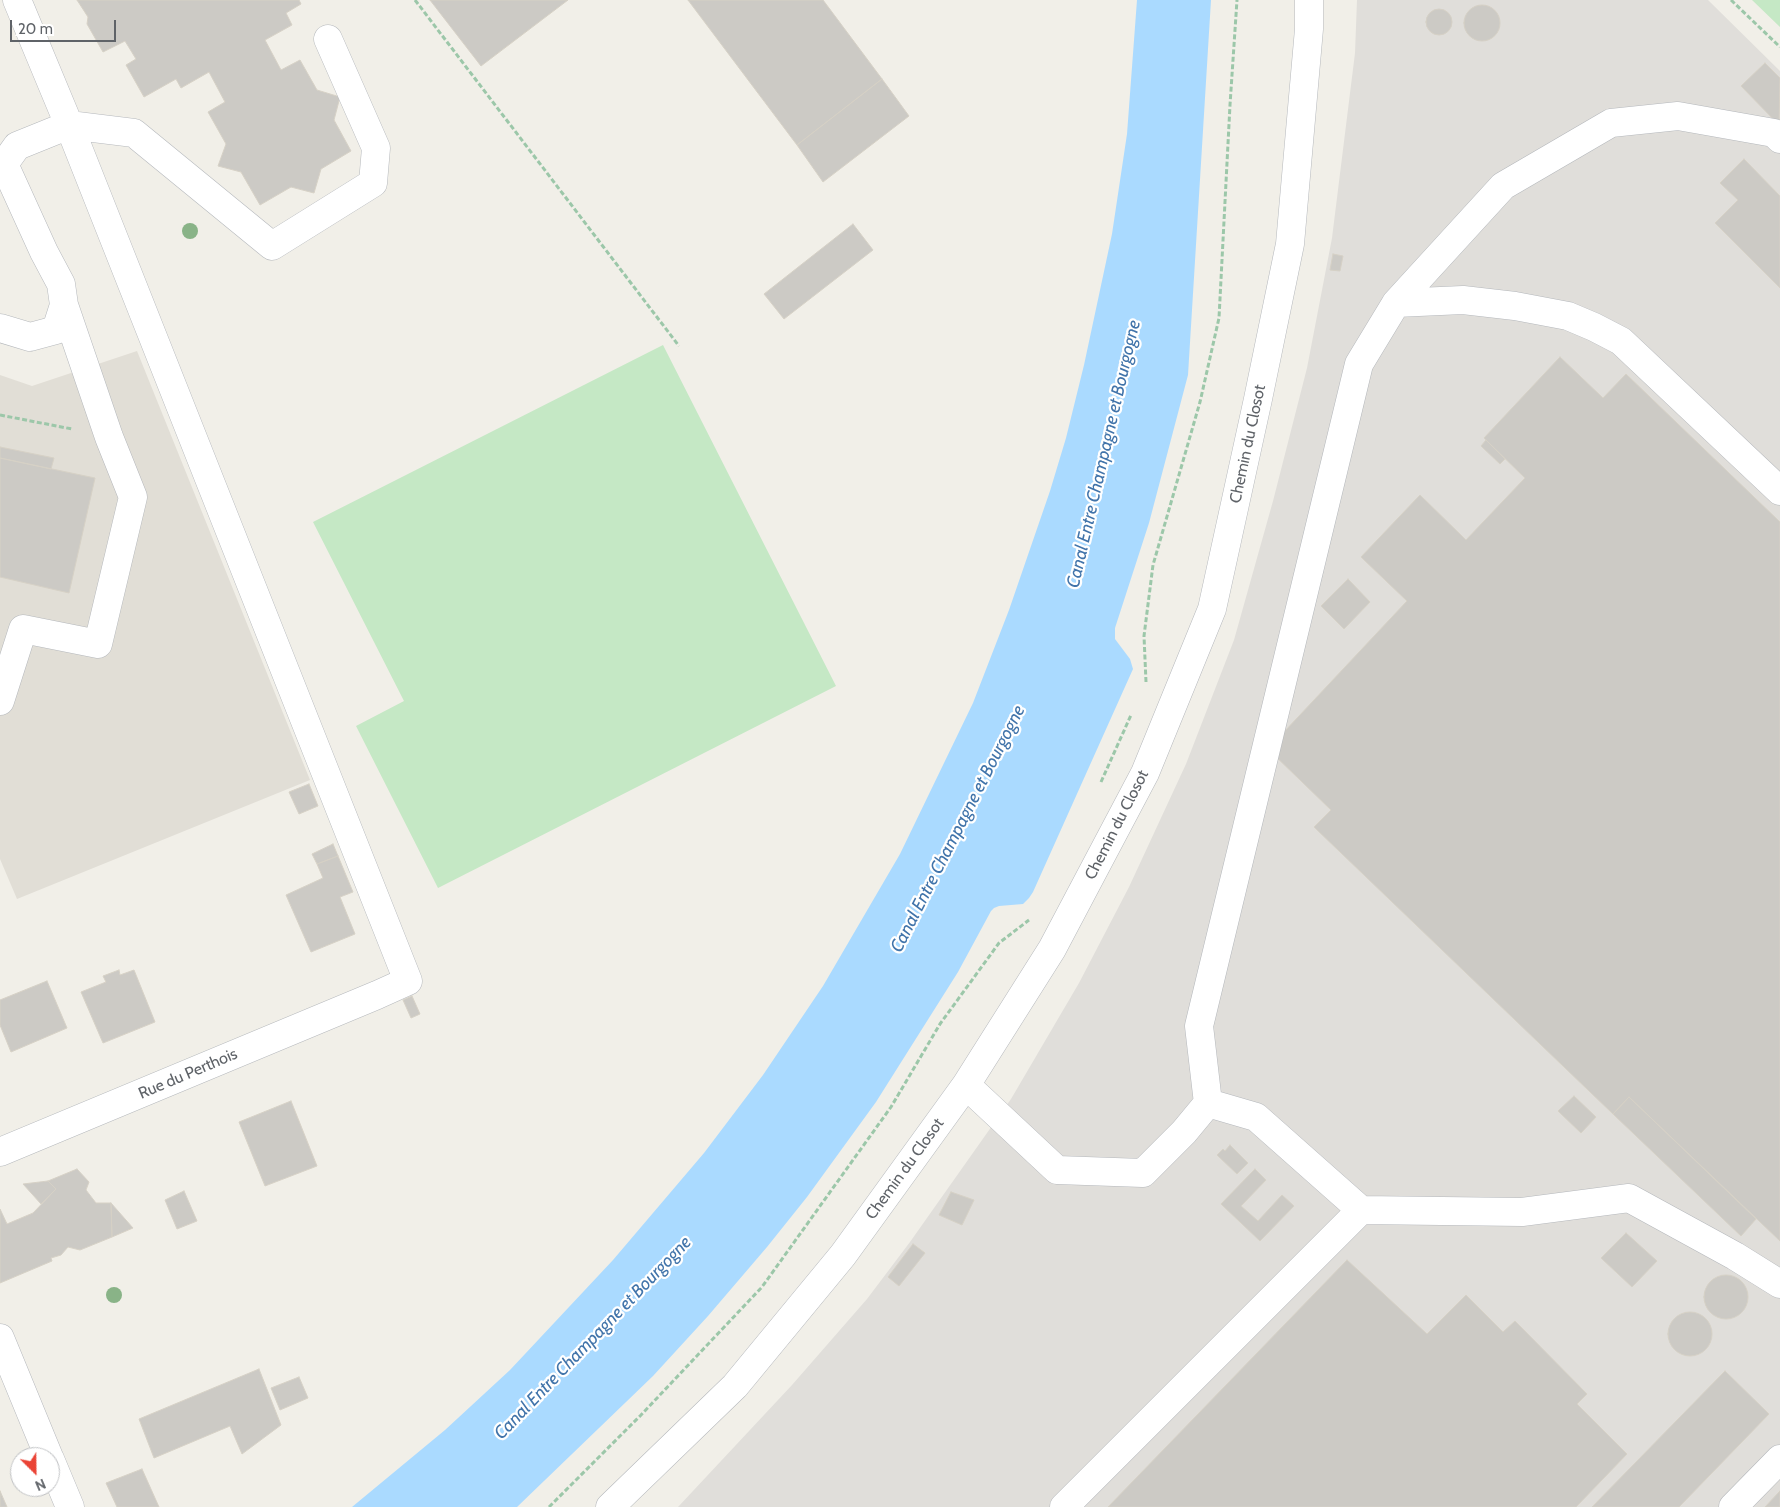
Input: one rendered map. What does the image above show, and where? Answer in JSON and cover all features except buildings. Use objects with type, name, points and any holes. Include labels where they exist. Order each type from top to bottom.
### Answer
[{"type":"street","points":[[17,0],[68,125]]},
{"type":"street","name":"Chemin du Closot","points":[[610,1507],[736,1386],[843,1255],[966,1085],[1052,949],[1145,773],[1212,609],[1290,244],[1309,29],[1309,0]]},
{"type":"street","points":[[0,701],[23,628],[98,644],[133,497],[109,437],[64,305],[61,284],[2,163],[17,146],[68,125],[134,133],[272,246],[373,183],[376,148],[328,39]]},
{"type":"street","points":[[966,1085],[1057,1170],[1143,1173],[1184,1132],[1208,1103],[1199,1026],[1359,364],[1396,303],[1503,186],[1611,123],[1678,116],[1774,133],[1780,139]]},
{"type":"street","name":"Rue du Perthois","points":[[0,1152],[408,981],[68,125]]},
{"type":"street","points":[[1396,303],[1463,300],[1515,306],[1568,316],[1594,327],[1621,341],[1780,491]]},
{"type":"street","points":[[0,328],[30,337],[56,330],[64,305]]},
{"type":"street","points":[[1208,1103],[1256,1117],[1361,1210],[1522,1212],[1630,1198],[1735,1256],[1780,1284]]},
{"type":"street","points":[[1064,1507],[1361,1210]]},
{"type":"street","points":[[0,1338],[45,1447]]},
{"type":"street","points":[[1733,1507],[1780,1459]]},
{"type":"street","points":[[60,1482],[70,1507]]},
{"type":"path","points":[[415,0],[679,346]]},
{"type":"path","points":[[1146,682],[1144,636],[1153,565],[1200,402],[1219,318],[1237,0]]},
{"type":"path","points":[[1731,0],[1780,48]]},
{"type":"path","points":[[0,415],[109,437]]},
{"type":"path","points":[[1098,788],[1134,709]]},
{"type":"path","points":[[549,1507],[762,1287],[891,1107],[940,1024],[999,943],[1033,916]]},
{"type":"shaded area","points":[[1357,0],[1708,0],[1780,71],[1780,1507],[678,1507],[792,1385],[867,1299],[910,1242],[1011,1099],[1079,983],[1129,887],[1186,764],[1234,640],[1273,501],[1307,368],[1332,238],[1355,53]]},
{"type":"shaded area","points":[[137,351],[310,780],[17,899],[0,859],[0,375],[32,386]]},
{"type":"green space","points":[[1752,0],[1780,0],[1780,27]]},
{"type":"green space","points":[[663,345],[836,686],[438,888],[356,726],[404,701],[313,522]]},
{"type":"water","name":"Canal Entre Champagne et Bourgogne","points":[[1137,0],[1211,0],[1188,375],[1149,523],[1115,628],[1115,639],[1130,659],[1133,669],[1033,892],[1023,904],[999,906],[991,911],[958,972],[876,1102],[807,1197],[767,1247],[653,1376],[517,1507],[352,1507],[445,1430],[510,1370],[613,1260],[704,1153],[763,1075],[823,986],[900,854],[973,703],[1009,610],[1066,438],[1084,365],[1112,234],[1127,134]]}]
